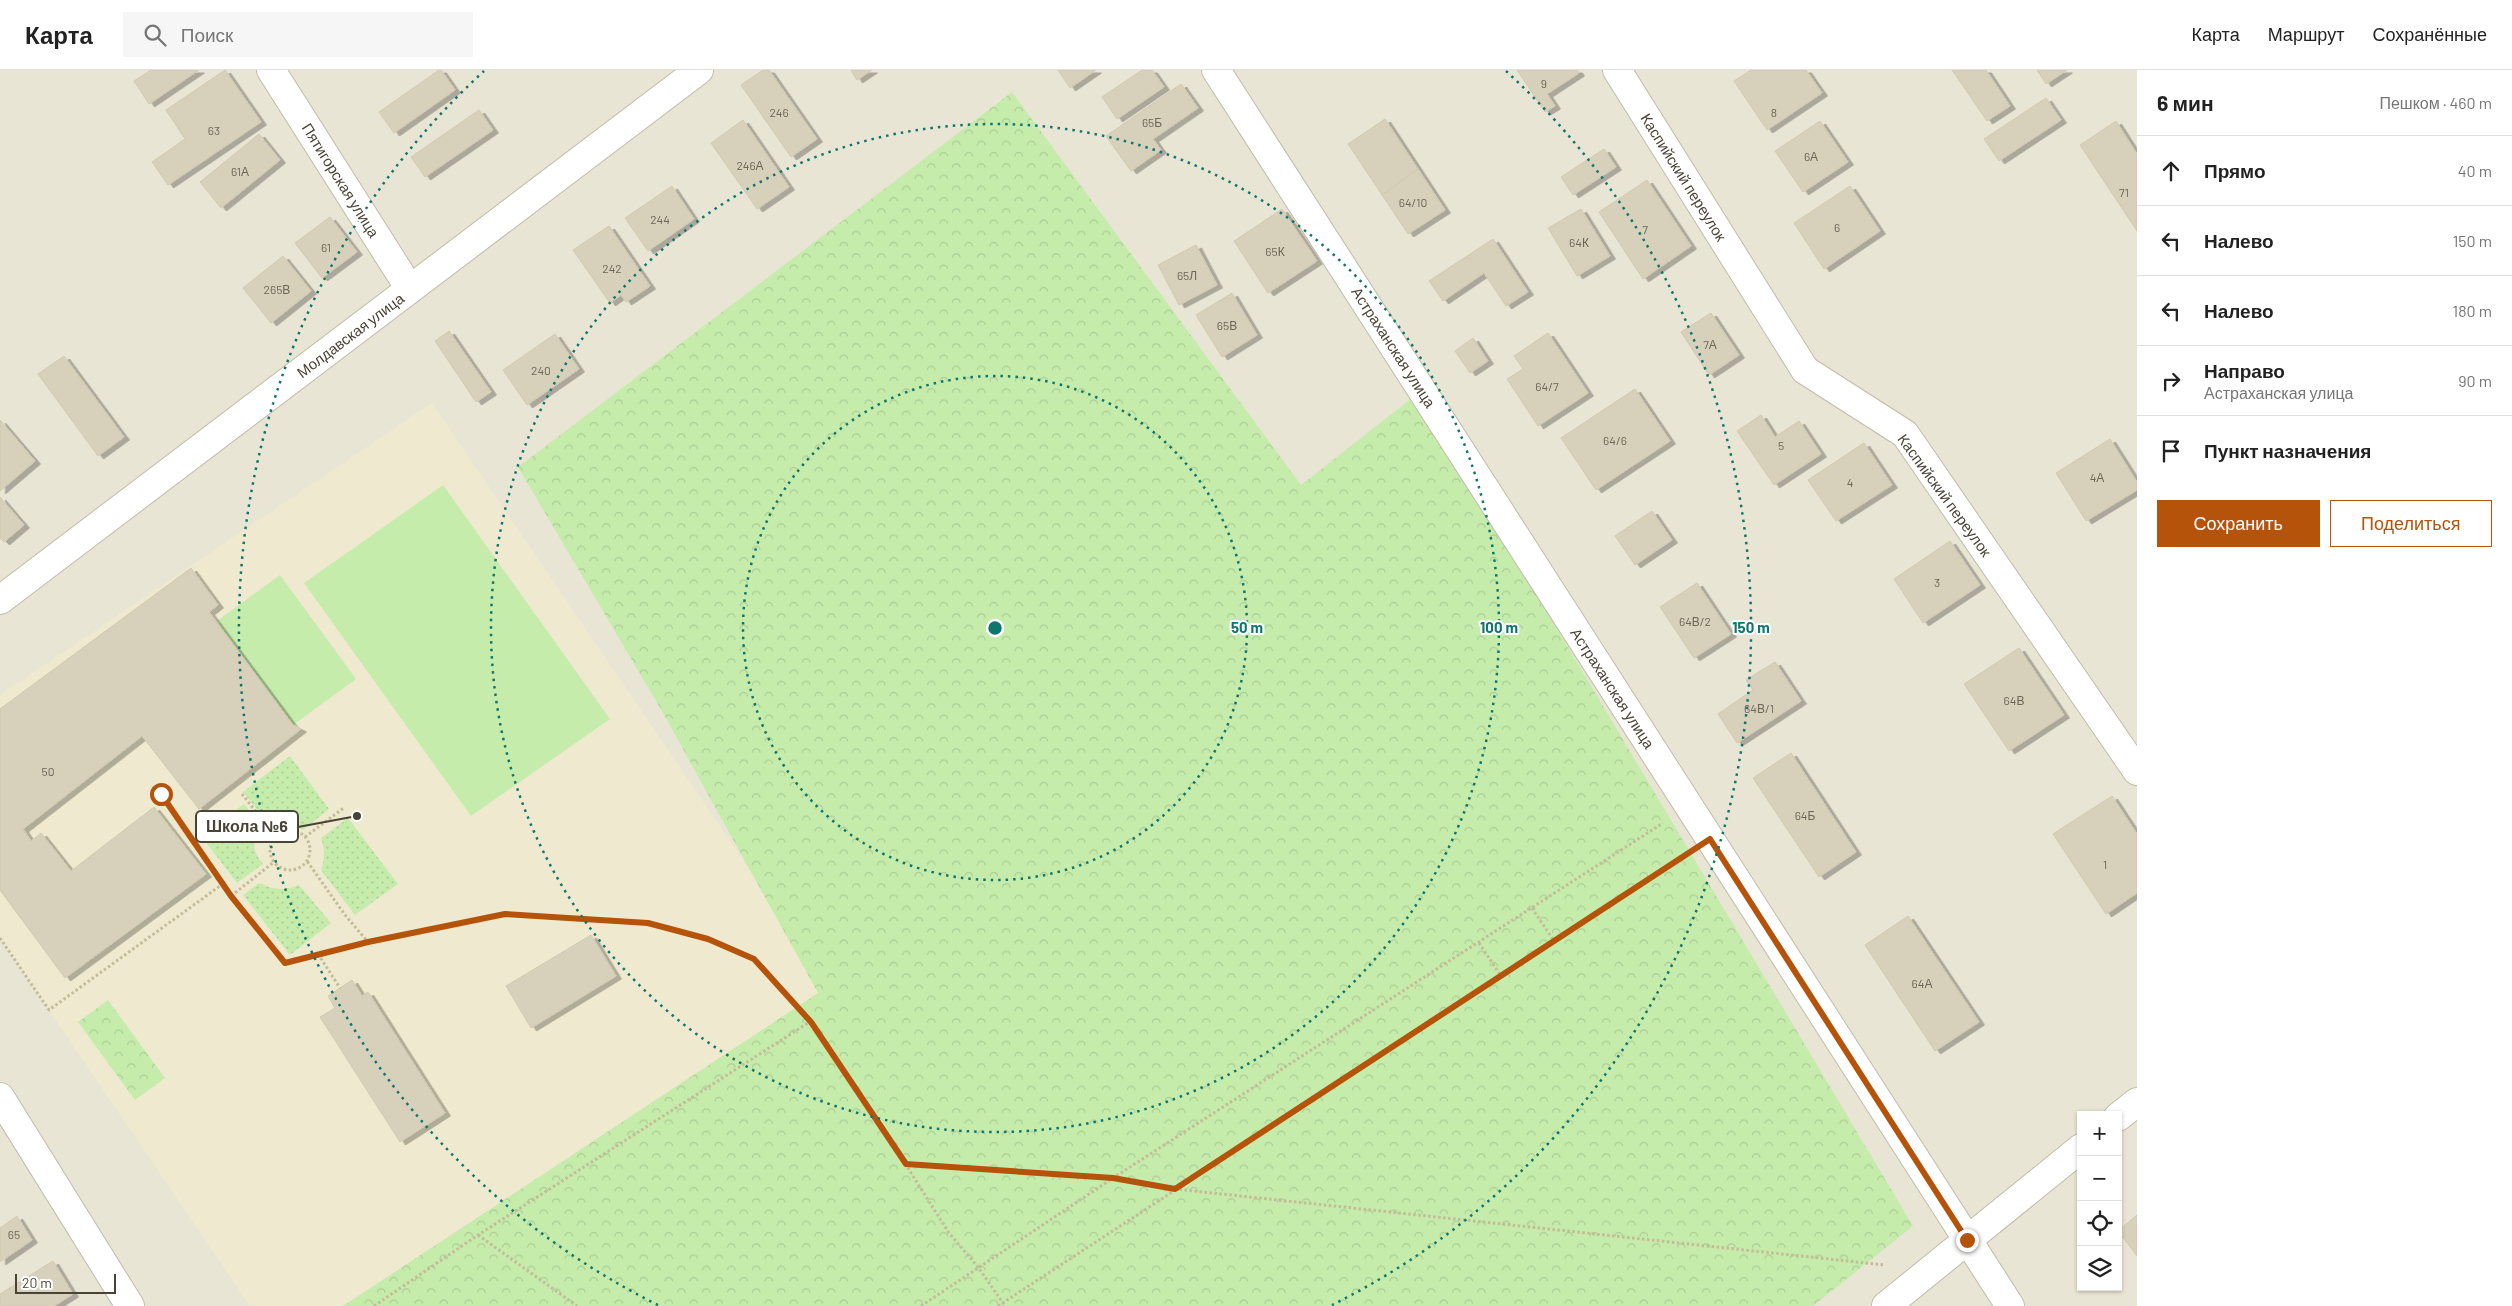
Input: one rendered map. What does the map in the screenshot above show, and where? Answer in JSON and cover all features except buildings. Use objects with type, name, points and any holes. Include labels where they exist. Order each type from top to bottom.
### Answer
[{"type":"street","name":"Пятигорская улица","points":[[271,70],[410,289]]},
{"type":"street","name":"Молдавская улица","points":[[0,600],[699,70]]},
{"type":"street","name":"Астраханская улица","points":[[1216,70],[2010,1306]]},
{"type":"street","name":"Каспийский переулок","points":[[1617,70],[1805,370],[1905,434],[2137,771]]},
{"type":"street","points":[[0,1097],[130,1306]]},
{"type":"street","points":[[2122,1114],[2137,1102]]},
{"type":"street","points":[[1886,1306],[2077,1151]]},
{"type":"path","points":[[161,794],[224,883],[231,896],[285,963],[368,942],[505,914],[648,923],[708,939],[754,959],[811,1022],[906,1164],[949,1233],[978,1266],[1004,1305]]},
{"type":"path","points":[[242,794],[276,837]]},
{"type":"path","points":[[921,1306],[978,1266],[1688,806]]},
{"type":"path","points":[[305,837],[345,807]]},
{"type":"path","points":[[289,830],[296,831],[305,837],[310,851],[307,861],[294,870],[281,868],[274,862],[270,853],[276,837],[289,830]]},
{"type":"path","points":[[998,1306],[1004,1305],[1175,1189],[1710,839]]},
{"type":"path","points":[[307,861],[345,916],[368,942]]},
{"type":"path","points":[[231,896],[274,862]]},
{"type":"path","points":[[0,938],[49,1010],[224,883]]},
{"type":"path","points":[[1532,908],[1554,942]]},
{"type":"path","points":[[1479,943],[1501,976]]},
{"type":"path","points":[[318,954],[340,988]]},
{"type":"path","points":[[374,1306],[478,1235],[811,1022]]},
{"type":"path","points":[[906,1164],[1113,1178],[1175,1189],[1899,1266],[1916,1281]]},
{"type":"path","points":[[478,1235],[576,1306]]},
{"type":"shaded area","points":[[0,70],[2137,70],[2137,1306],[0,1306]]},
{"type":"shaded area","points":[[432,403],[830,988],[360,1306],[250,1306],[0,938],[0,695]]},
{"type":"green space","points":[[1012,92],[1301,485],[1417,394],[1913,1226],[1813,1306],[343,1306],[818,993],[663,713],[518,467]]},
{"type":"green space","points":[[443,485],[610,719],[471,816],[304,583]]},
{"type":"green space","points":[[280,575],[356,679],[293,725],[217,621]]},
{"type":"green space","points":[[290,756],[329,809],[303,830],[286,823],[268,823],[243,792]]},
{"type":"green space","points":[[244,804],[264,831],[255,843],[255,851],[263,864],[237,883],[201,836]]},
{"type":"green space","points":[[348,818],[398,884],[355,915],[321,870],[324,854],[321,838]]},
{"type":"green space","points":[[259,883],[279,889],[299,885],[331,923],[290,955],[243,895]]},
{"type":"green space","points":[[108,1000],[165,1078],[135,1100],[78,1022]]},
{"type":"place","name":"Школа №6","points":[[357,816]]},
{"type":"route","points":[[161,794],[224,883],[231,896],[285,963],[368,942],[505,914],[648,923],[708,939],[754,959],[811,1022],[906,1164],[1113,1178],[1175,1189],[1710,839],[1967,1240]]}]
